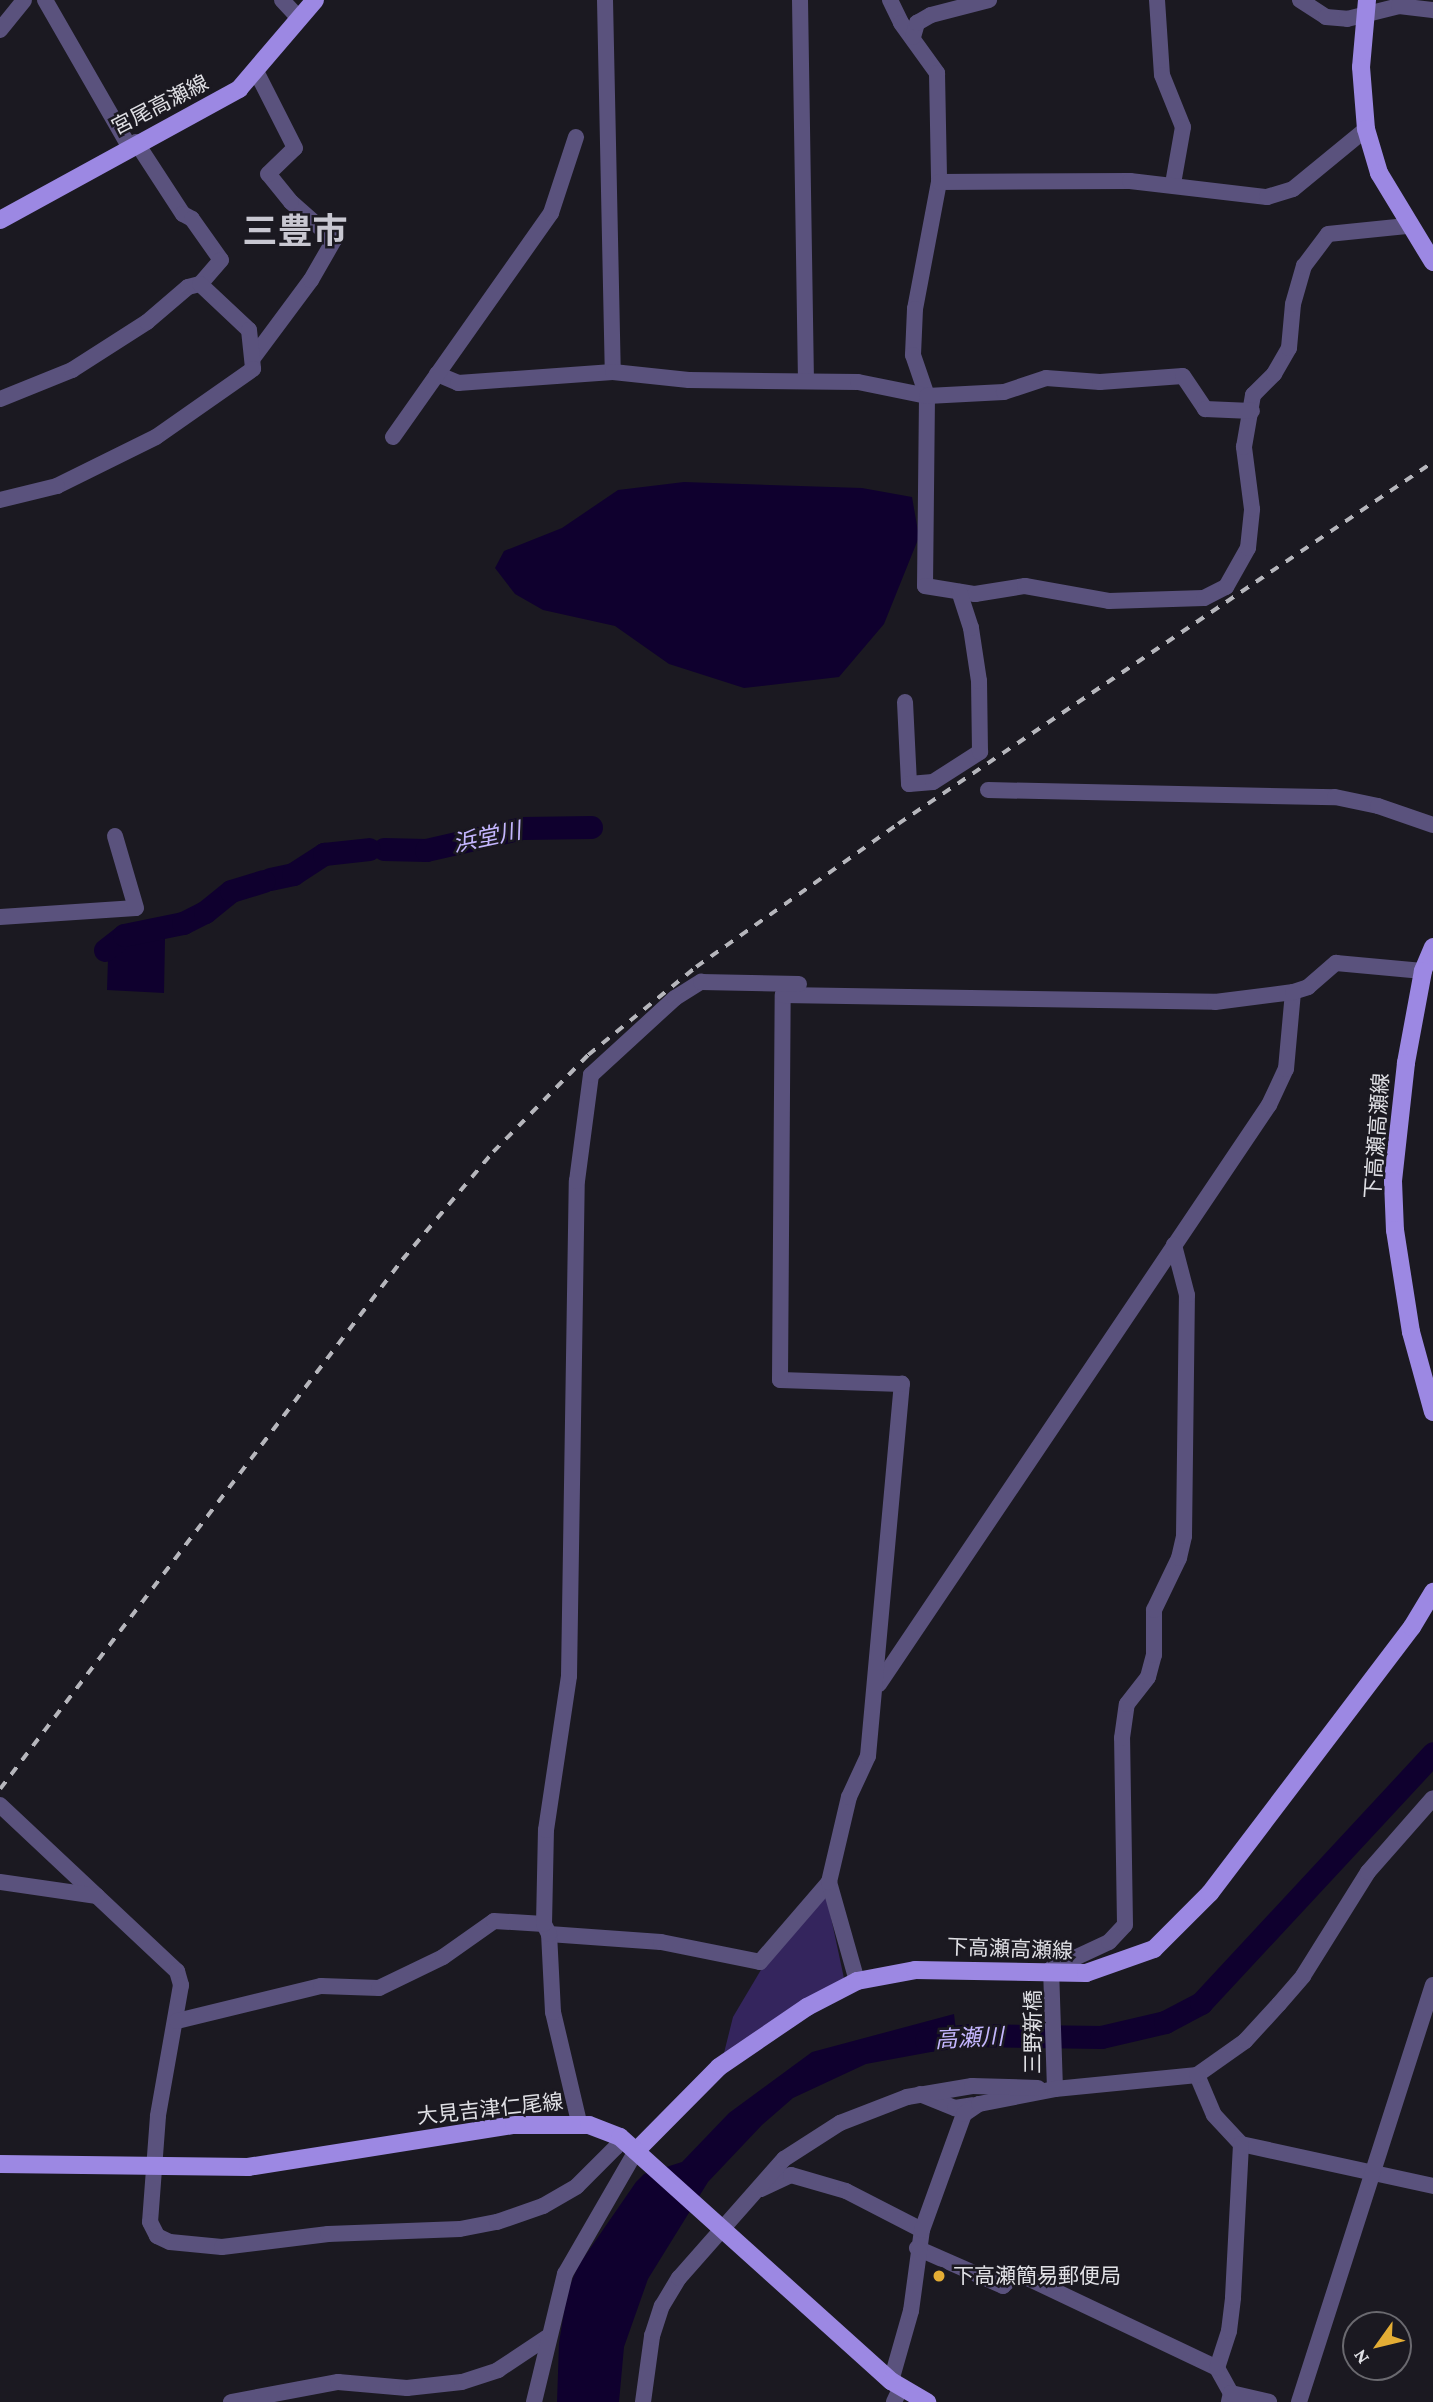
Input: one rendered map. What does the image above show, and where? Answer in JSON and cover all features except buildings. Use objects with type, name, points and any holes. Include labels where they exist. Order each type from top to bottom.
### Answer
[{"type":"main road","name":"宮尾高瀬線","points":[[0,220],[133,144],[239,89],[257,73],[315,0]]},
{"type":"main road","points":[[1366,7],[1361,66],[1366,129],[1379,173],[1407,226],[1433,262]]},
{"type":"main road","name":"下高瀬高瀬線","points":[[1433,947],[1423,971],[1406,1063],[1393,1181],[1395,1230],[1411,1332],[1433,1412]]},
{"type":"main road","name":"下高瀬高瀬線","points":[[636,2151],[719,2067],[807,2007],[857,1981],[936,1969],[1086,1973],[1131,1960],[1175,1933],[1395,1650],[1433,1592]]},
{"type":"main road","name":"大見吉津仁尾線","points":[[0,2164],[248,2167],[514,2125],[579,2123],[620,2137],[896,2390],[927,2402]]},
{"type":"street","points":[[0,30],[24,0]]},
{"type":"street","points":[[0,399],[72,370],[147,322],[180,290],[200,284],[221,261],[192,219],[183,214],[133,144],[45,0]]},
{"type":"street","points":[[282,0],[300,19]]},
{"type":"street","points":[[605,0],[612,372]]},
{"type":"street","points":[[800,0],[806,381]]},
{"type":"street","points":[[890,0],[937,73],[939,182],[915,321],[913,355],[926,396],[925,586],[975,594],[1025,586],[1109,601],[1204,598],[1226,587],[1248,548],[1252,509],[1244,447],[1253,395],[1274,374],[1289,348],[1293,304],[1304,266],[1328,234],[1407,226]]},
{"type":"street","points":[[913,37],[917,23],[931,15],[989,0]]},
{"type":"street","points":[[1157,0],[1164,84],[1183,127],[1173,184]]},
{"type":"street","points":[[1300,0],[1326,17],[1347,19],[1366,7],[1399,6],[1433,10]]},
{"type":"street","points":[[253,358],[311,280],[334,240],[268,174],[295,148],[257,73]]},
{"type":"street","points":[[939,182],[1173,184],[1267,197],[1293,189],[1366,129]]},
{"type":"street","points":[[393,437],[551,213],[576,137]]},
{"type":"street","points":[[0,500],[57,486],[156,437],[253,369],[249,330],[200,284]]},
{"type":"street","points":[[437,374],[458,383],[612,372],[689,380],[858,382],[926,396],[1004,392],[1046,379],[1100,382],[1182,376],[1205,409],[1252,411]]},
{"type":"street","points":[[905,702],[909,784],[933,782],[980,752],[979,681],[959,592]]},
{"type":"street","points":[[988,790],[1335,797],[1378,806],[1433,825]]},
{"type":"street","points":[[0,916],[136,908],[115,836]]},
{"type":"street","points":[[177,2021],[320,1986],[379,1988],[443,1957],[494,1921],[661,1941],[760,1962],[829,1882],[849,1797],[868,1756],[878,1686],[902,1384],[780,1380],[783,995],[1215,1002],[1293,992],[1308,987],[1335,963],[1423,971]]},
{"type":"street","points":[[579,2123],[553,2012],[547,1929],[546,1830],[569,1676],[577,1181],[591,1075],[675,998],[701,982],[799,984]]},
{"type":"street","points":[[878,1686],[1269,1105],[1286,1069],[1293,992]]},
{"type":"street","points":[[1054,1974],[1051,1969],[1110,1942],[1125,1925],[1125,1715],[1127,1704],[1148,1677],[1154,1655],[1154,1610],[1179,1558],[1184,1536],[1187,1295],[1174,1245]]},
{"type":"street","points":[[920,2094],[955,2108],[1055,2089],[1197,2075],[1245,2041],[1303,1976],[1368,1872],[1433,1798]]},
{"type":"street","points":[[0,1824],[1,1807]]},
{"type":"street","points":[[1,1807],[177,1971],[181,1985],[177,2021],[158,2116],[149,2222],[158,2236],[170,2242],[222,2246],[328,2234],[446,2231],[496,2222],[543,2206],[577,2186],[616,2147],[620,2137]]},
{"type":"street","points":[[0,1882],[97,1896]]},
{"type":"street","points":[[829,1882],[857,1981]]},
{"type":"street","name":"三野新橋","points":[[1054,1974],[1055,2089]]},
{"type":"street","points":[[1299,2402],[1433,1985]]},
{"type":"street","points":[[1197,2075],[1214,2115],[1241,2144],[1433,2186]]},
{"type":"street","points":[[643,2402],[652,2336],[662,2306],[679,2278],[784,2159],[811,2138],[920,2094],[972,2086],[1055,2089]]},
{"type":"street","points":[[896,2390],[911,2311],[922,2230],[964,2114],[979,2105]]},
{"type":"street","points":[[1217,2368],[1229,2332],[1233,2297],[1241,2144]]},
{"type":"street","points":[[534,2402],[546,2338],[565,2274],[636,2151]]},
{"type":"street","points":[[751,2194],[791,2175],[846,2192],[922,2230]]},
{"type":"street","points":[[918,2248],[1003,2286],[1017,2273],[1217,2368],[1230,2397],[1269,2402]]},
{"type":"street","points":[[231,2402],[338,2382],[407,2388],[462,2382],[498,2370],[546,2338]]},
{"type":"shaded area","points":[[684,482],[862,488],[912,497],[919,537],[884,624],[839,677],[744,688],[669,664],[615,626],[543,610],[515,594],[495,568],[504,551],[562,528],[618,490]]},
{"type":"shaded area","points":[[165,939],[164,993],[107,990],[108,959],[130,943]]},
{"type":"shaded area","points":[[826,1894],[845,1983],[724,2053],[733,2017],[765,1963]]},
{"type":"shaded area","points":[[954,2014],[958,2047],[866,2064],[793,2098],[762,2125],[708,2182],[648,2279],[624,2347],[619,2402],[557,2402],[559,2343],[567,2293],[578,2266],[644,2174],[682,2162],[729,2113],[812,2052]]},
{"type":"waterway","name":"浜堂川","points":[[384,849],[426,850],[522,828],[591,827]]},
{"type":"waterway","name":"浜堂川","points":[[270,879],[293,874],[324,854],[369,849]]},
{"type":"waterway","name":"浜堂川","points":[[105,950],[124,935],[183,923],[205,912],[231,891],[264,881]]},
{"type":"waterway","name":"高瀬川","points":[[926,2040],[972,2035],[1101,2037],[1165,2022],[1201,2003],[1433,1753]]},
{"type":"railway","points":[[0,1789],[402,1260],[493,1152],[588,1055],[696,967],[898,824],[1433,462]]},
{"type":"place","name":"下高瀬簡易郵便局","points":[[939,2276]]},
{"type":"district","name":"三豊市","points":[[295,232]]}]
